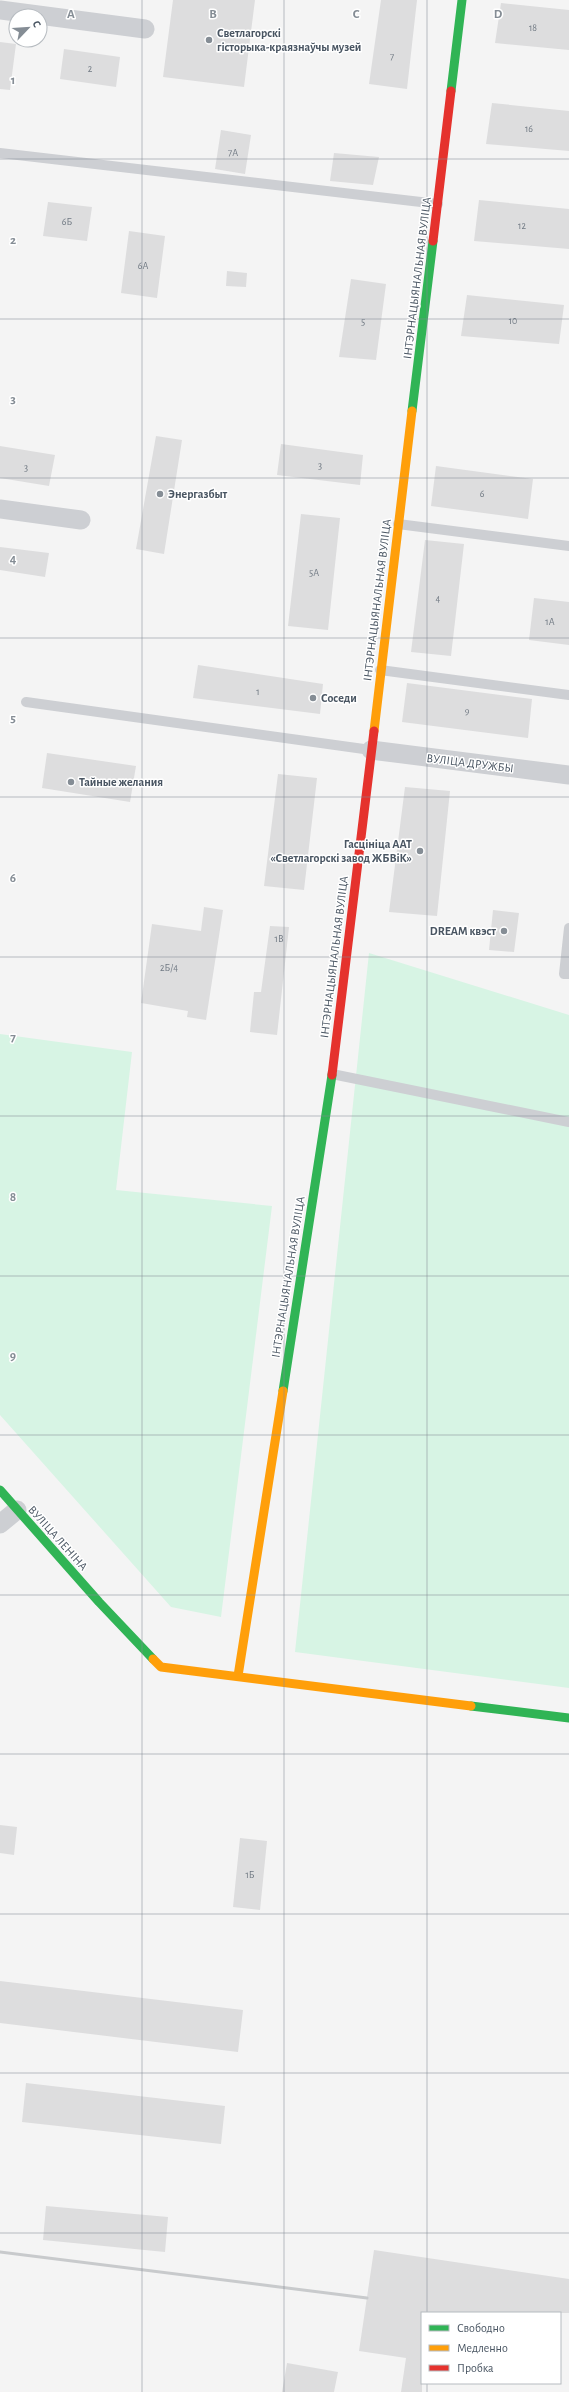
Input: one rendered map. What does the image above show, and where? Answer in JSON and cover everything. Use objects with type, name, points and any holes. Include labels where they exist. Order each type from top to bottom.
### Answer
[{"type":"street","name":"ІНТЭРНАЦЫЯНАЛЬНАЯ ВУЛІЦА","points":[[238,1676],[332,1074],[462,0]]},
{"type":"street","points":[[0,10],[145,29]]},
{"type":"street","points":[[0,509],[81,520]]},
{"type":"street","name":"ВУЛІЦА ДРУЖБЫ","points":[[371,750],[569,776]]},
{"type":"street","name":"ВУЛІЦА ЛЕНІНА","points":[[0,1490],[99,1602],[161,1667],[569,1718]]},
{"type":"street","points":[[0,1524],[17,1510]]},
{"type":"lane","points":[[0,153],[438,204]]},
{"type":"lane","points":[[398,524],[569,546]]},
{"type":"lane","points":[[380,670],[569,695]]},
{"type":"lane","points":[[26,702],[371,750]]},
{"type":"lane","points":[[569,928],[564,974],[569,974]]},
{"type":"lane","points":[[332,1074],[569,1122]]},
{"type":"green space","points":[[369,953],[569,1015],[569,1688],[295,1652]]},
{"type":"green space","points":[[0,1034],[132,1052],[116,1190],[272,1206],[221,1617],[171,1607],[0,1415]]},
{"type":"building","name":"Светлагорскі гісторыка-краязнаўчы музей","points":[[173,0],[255,0],[244,87],[163,77]]},
{"type":"building","points":[[381,0],[417,0],[407,89],[369,84]]},
{"type":"building","points":[[501,3],[569,10],[569,50],[495,43]]},
{"type":"building","points":[[0,42],[8,43],[8,48],[15,48],[10,90],[0,89]]},
{"type":"building","points":[[64,49],[120,57],[116,87],[60,79]]},
{"type":"building","points":[[492,103],[569,111],[569,151],[486,144]]},
{"type":"building","points":[[221,130],[251,135],[245,174],[215,169]]},
{"type":"building","points":[[334,153],[379,157],[373,185],[330,181]]},
{"type":"building","points":[[479,200],[569,209],[569,249],[474,241]]},
{"type":"building","points":[[48,202],[92,207],[87,241],[43,236]]},
{"type":"building","points":[[129,231],[165,236],[157,298],[121,293]]},
{"type":"building","points":[[227,271],[247,273],[246,287],[226,286]]},
{"type":"building","points":[[351,279],[386,284],[376,360],[339,357]]},
{"type":"building","points":[[467,295],[564,305],[559,344],[461,336]]},
{"type":"building","name":"Энергазбыт","points":[[156,436],[182,440],[164,554],[136,549]]},
{"type":"building","points":[[281,444],[363,455],[360,485],[277,475]]},
{"type":"building","points":[[0,446],[55,455],[49,486],[0,478]]},
{"type":"building","points":[[436,466],[533,479],[528,519],[431,506]]},
{"type":"building","points":[[301,514],[340,518],[328,630],[288,626]]},
{"type":"building","points":[[425,540],[464,544],[451,656],[411,652]]},
{"type":"building","points":[[0,547],[49,553],[45,577],[0,570]]},
{"type":"building","points":[[534,598],[569,602],[569,645],[529,640]]},
{"type":"building","points":[[198,665],[323,684],[320,714],[193,698]]},
{"type":"building","points":[[407,683],[532,699],[528,738],[402,722]]},
{"type":"building","points":[[47,753],[136,766],[130,802],[42,788]]},
{"type":"building","points":[[278,774],[317,778],[304,890],[264,886]]},
{"type":"building","name":"Гасцініца ААТ «Светлагорскі завод ЖБВіК»","points":[[405,787],[450,791],[437,916],[389,912]]},
{"type":"building","points":[[204,907],[223,910],[206,1020],[187,1017],[188,1011],[141,1003],[152,924],[201,931]]},
{"type":"building","name":"DREAM квэст","points":[[493,910],[519,913],[514,952],[489,950]]},
{"type":"building","points":[[270,926],[289,927],[277,1035],[250,1032],[254,992],[261,992]]},
{"type":"building","points":[[0,1825],[17,1827],[14,1855],[0,1853]]},
{"type":"building","points":[[240,1838],[267,1841],[260,1910],[233,1907]]},
{"type":"building","points":[[0,1981],[243,2010],[238,2052],[0,2023]]},
{"type":"building","points":[[26,2083],[225,2106],[221,2144],[22,2122]]},
{"type":"building","points":[[46,2206],[168,2217],[165,2252],[43,2240]]},
{"type":"building","points":[[374,2250],[569,2279],[569,2313],[421,2312],[422,2392],[401,2392],[406,2358],[359,2351]]},
{"type":"building","points":[[287,2363],[338,2372],[334,2392],[282,2392]]},
{"type":"railway","points":[[0,2252],[367,2298]]},
{"type":"traffic: fast","points":[[451,91],[462,0]]},
{"type":"traffic: fast","points":[[412,411],[433,241]]},
{"type":"traffic: fast","points":[[283,1391],[332,1075]]},
{"type":"traffic: fast","points":[[0,1490],[99,1602],[153,1659]]},
{"type":"traffic: fast","points":[[471,1706],[569,1718]]},
{"type":"traffic: slow","points":[[374,731],[412,411]]},
{"type":"traffic: slow","points":[[238,1676],[283,1391]]},
{"type":"traffic: slow","points":[[153,1659],[161,1667],[471,1706]]},
{"type":"traffic: jam","points":[[433,241],[451,91]]},
{"type":"traffic: jam","points":[[332,1075],[374,731]]},
{"type":"place","name":"Светлагорскі гісторыка-краязнаўчы музей","points":[[209,40]]},
{"type":"place","name":"Энергазбыт","points":[[160,494]]},
{"type":"place","name":"Соседи","points":[[313,698]]},
{"type":"place","name":"Тайные желания","points":[[71,782]]},
{"type":"place","name":"Гасцініца ААТ «Светлагорскі завод ЖБВіК»","points":[[420,851]]},
{"type":"place","name":"DREAM квэст","points":[[504,931]]}]
